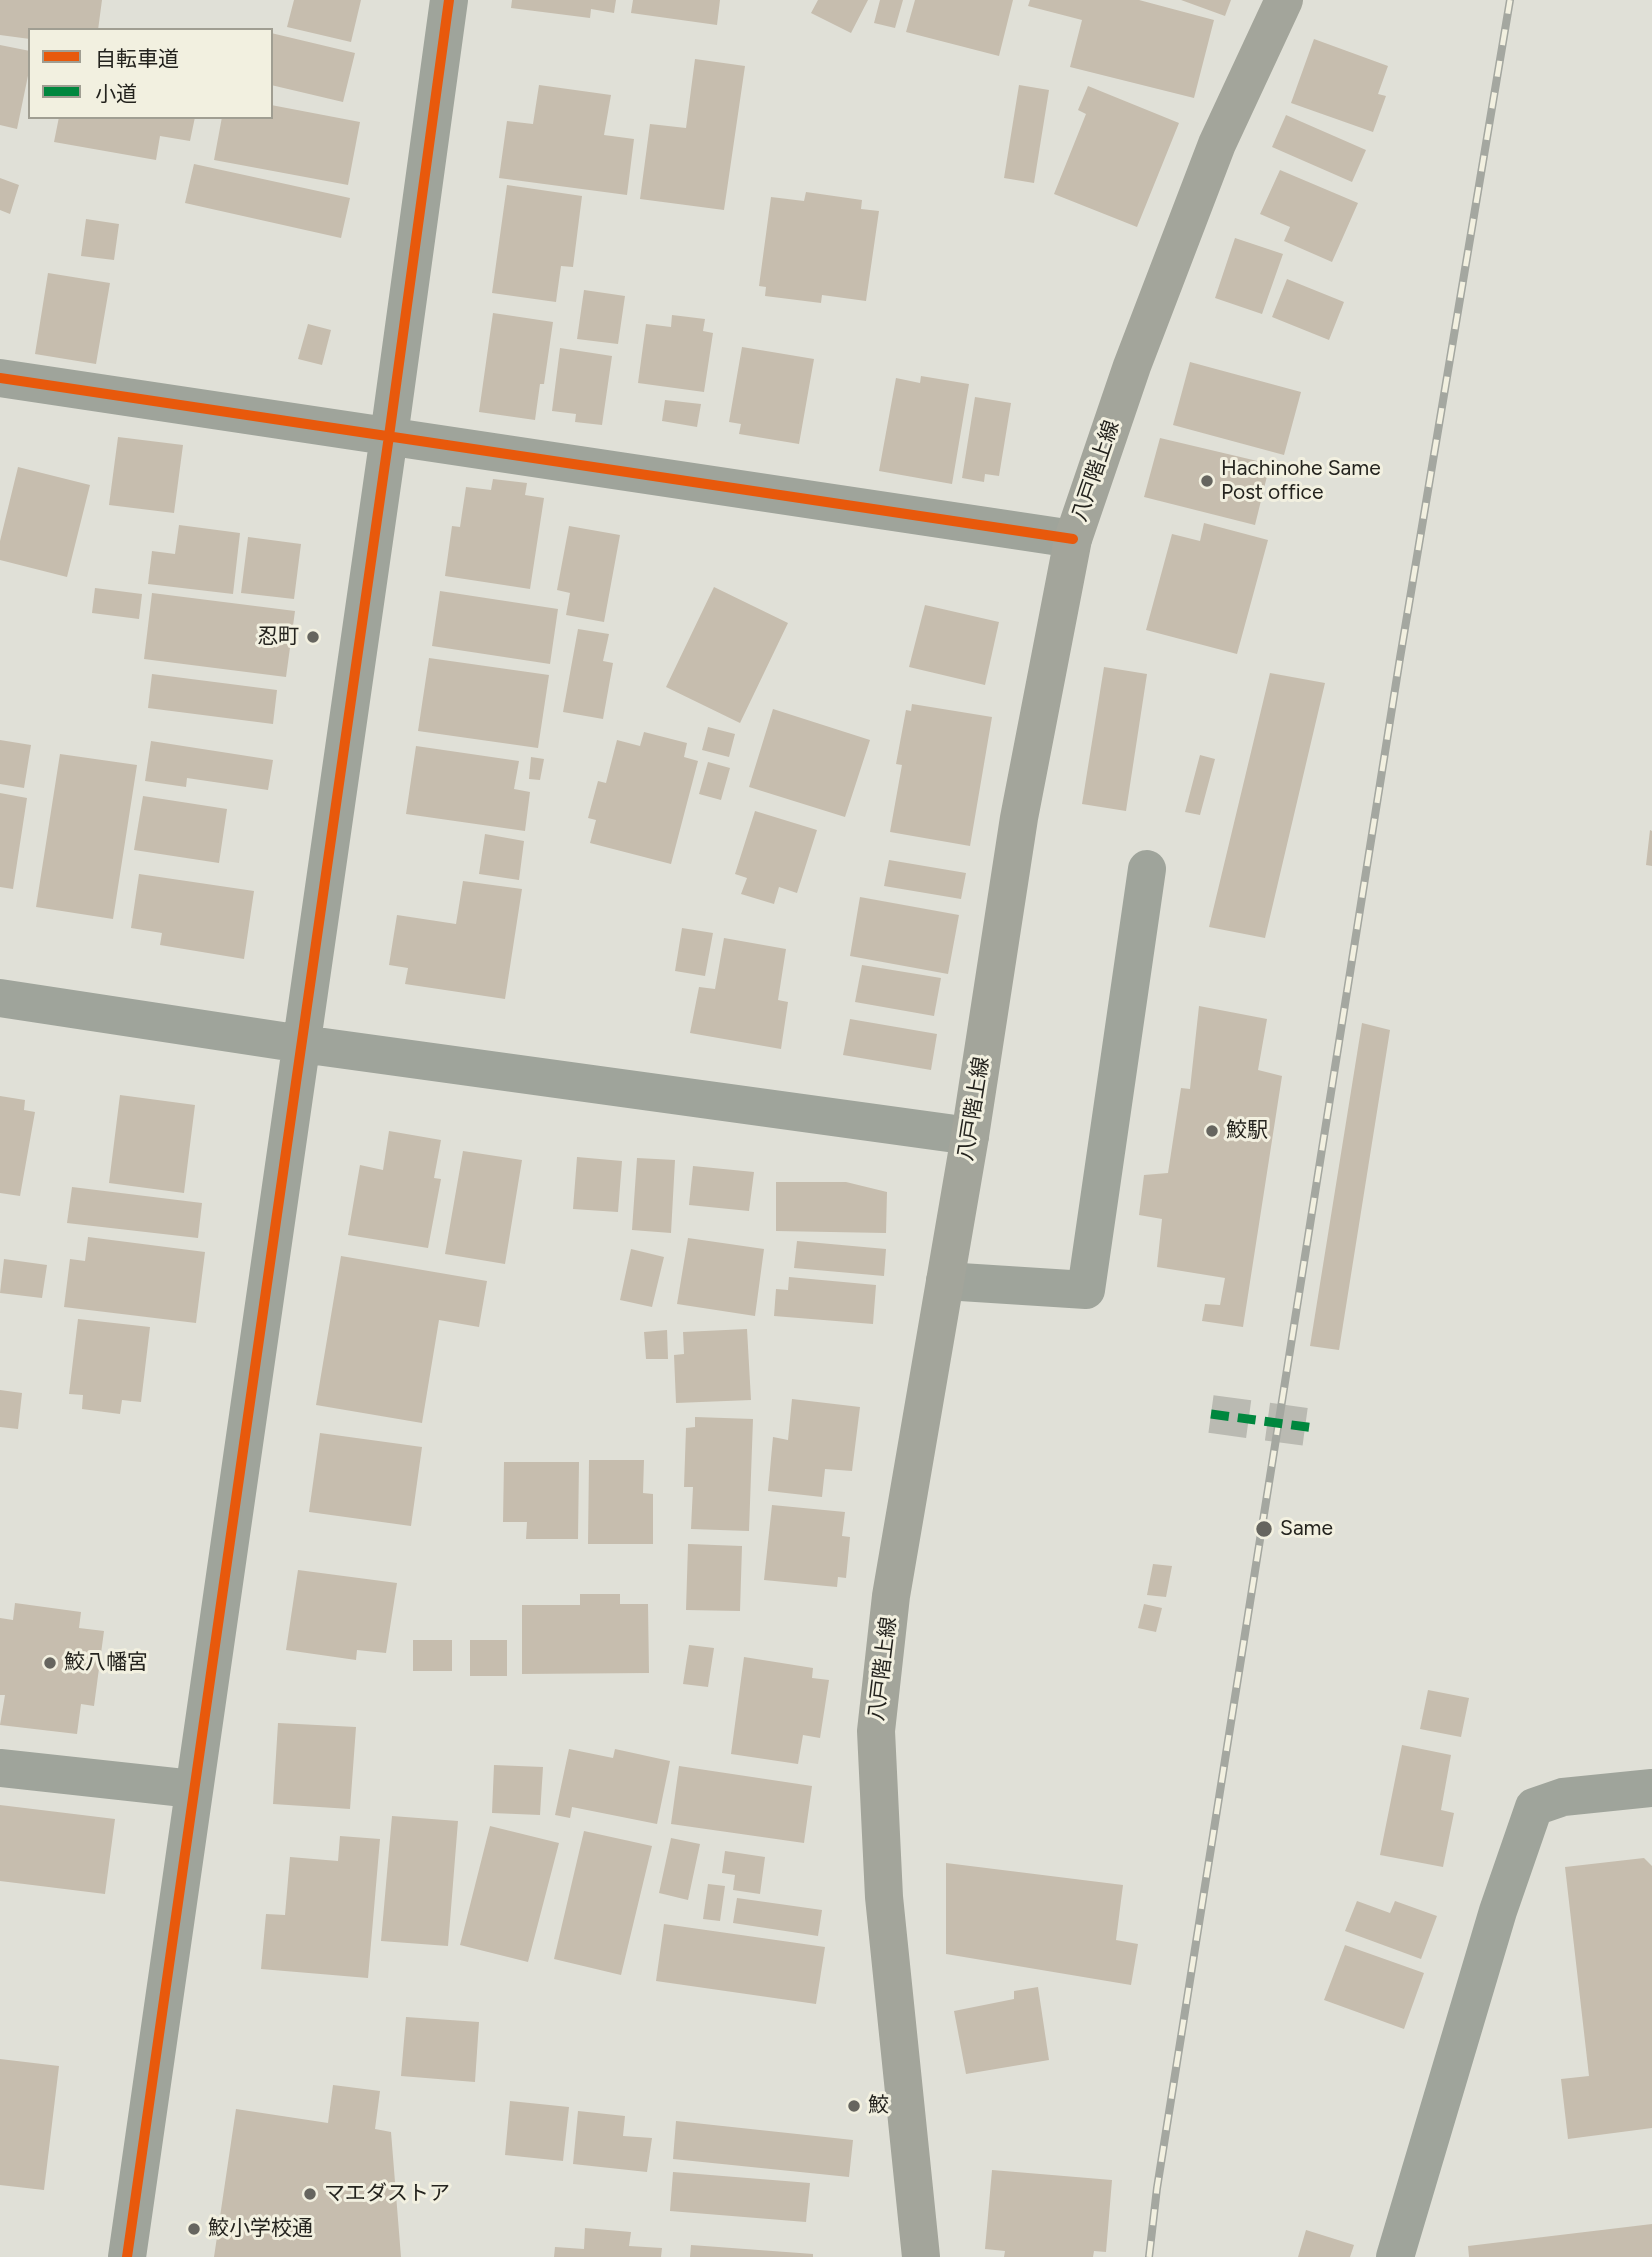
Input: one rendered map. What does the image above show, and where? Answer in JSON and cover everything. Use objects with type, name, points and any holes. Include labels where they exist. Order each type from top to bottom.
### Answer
[{"type":"main road","name":"八戸階上線","points":[[921,2257],[884,1898],[876,1731],[891,1596],[970,1136],[1019,818],[1073,539],[1132,366],[1217,144],[1284,0]]},
{"type":"street","points":[[127,2257],[389,436],[449,0]]},
{"type":"street","points":[[0,378],[1073,539]]},
{"type":"street","points":[[945,1281],[1086,1290],[1147,869]]},
{"type":"street","points":[[0,999],[302,1044],[970,1136]]},
{"type":"street","points":[[0,1768],[193,1790]]},
{"type":"street","points":[[1395,2257],[1499,1910],[1534,1807],[1563,1797],[1652,1788]]},
{"type":"building","points":[[0,0],[102,0],[98,28],[28,28],[28,39],[0,35]]},
{"type":"building","points":[[294,0],[361,0],[351,42],[287,27]]},
{"type":"building","points":[[512,0],[616,0],[614,13],[591,9],[590,18],[511,8]]},
{"type":"building","points":[[633,0],[720,0],[717,25],[631,13]]},
{"type":"building","points":[[818,0],[868,0],[851,33],[811,13]]},
{"type":"building","points":[[880,0],[903,0],[895,28],[874,23]]},
{"type":"building","points":[[915,0],[1013,0],[999,56],[906,32]]},
{"type":"building","points":[[1030,0],[1139,0],[1214,20],[1194,98],[1070,67],[1082,20],[1028,6]]},
{"type":"building","points":[[1181,0],[1231,0],[1225,16]]},
{"type":"building","points":[[273,33],[355,53],[343,102],[273,85]]},
{"type":"building","points":[[1314,39],[1388,66],[1378,94],[1386,96],[1373,132],[1291,103]]},
{"type":"building","points":[[0,45],[28,51],[28,76],[17,129],[0,125]]},
{"type":"building","points":[[695,59],[745,66],[724,210],[640,199],[650,124],[686,128]]},
{"type":"building","points":[[539,85],[611,95],[604,135],[634,139],[627,195],[499,178],[507,121],[533,124]]},
{"type":"building","points":[[1019,85],[1049,90],[1034,183],[1004,178]]},
{"type":"building","points":[[1088,86],[1179,123],[1137,227],[1054,194],[1086,114],[1078,110]]},
{"type":"building","points":[[273,105],[360,122],[348,185],[214,160],[222,119],[273,119]]},
{"type":"building","points":[[1286,115],[1366,150],[1352,182],[1272,147]]},
{"type":"building","points":[[59,119],[195,119],[190,141],[160,136],[156,160],[54,142]]},
{"type":"building","points":[[194,164],[350,198],[341,238],[185,203]]},
{"type":"building","points":[[1280,170],[1358,203],[1332,262],[1284,241],[1290,227],[1260,214]]},
{"type":"building","points":[[0,178],[19,185],[10,214],[0,210]]},
{"type":"building","points":[[507,185],[582,196],[573,267],[561,266],[556,302],[492,293]]},
{"type":"building","points":[[806,192],[862,200],[861,209],[879,211],[866,301],[822,295],[821,303],[765,296],[766,287],[759,286],[771,197],[804,201]]},
{"type":"building","points":[[86,219],[119,224],[114,260],[81,256]]},
{"type":"building","points":[[1235,238],[1283,254],[1262,314],[1215,298]]},
{"type":"building","points":[[48,273],[110,283],[96,364],[35,354]]},
{"type":"building","points":[[1287,279],[1344,302],[1329,340],[1272,317]]},
{"type":"building","points":[[584,290],[625,296],[618,344],[577,339]]},
{"type":"building","points":[[493,313],[553,322],[544,384],[540,384],[535,420],[479,412]]},
{"type":"building","points":[[672,315],[705,319],[703,331],[713,333],[704,392],[638,383],[646,324],[671,327]]},
{"type":"building","points":[[308,324],[331,330],[322,365],[298,359]]},
{"type":"building","points":[[742,347],[814,359],[799,444],[739,434],[741,424],[729,422]]},
{"type":"building","points":[[560,348],[612,356],[602,425],[575,422],[576,414],[552,411]]},
{"type":"building","points":[[1190,362],[1301,392],[1284,455],[1173,425]]},
{"type":"building","points":[[921,376],[969,384],[952,484],[879,471],[896,378],[920,383]]},
{"type":"building","points":[[975,397],[1011,403],[999,476],[985,474],[984,482],[962,478]]},
{"type":"building","points":[[665,400],[701,404],[697,427],[662,421]]},
{"type":"building","points":[[118,437],[183,445],[174,513],[109,505]]},
{"type":"building","points":[[1160,438],[1270,464],[1255,525],[1144,497]]},
{"type":"building","points":[[18,467],[90,485],[67,577],[0,560],[0,541]]},
{"type":"building","points":[[493,479],[527,483],[525,495],[544,498],[530,589],[445,576],[452,526],[460,527],[466,487],[491,490]]},
{"type":"building","points":[[1204,523],[1268,540],[1237,654],[1146,630],[1172,534],[1200,541]]},
{"type":"building","points":[[179,525],[240,533],[233,594],[148,584],[152,551],[175,554]]},
{"type":"building","points":[[569,526],[620,535],[604,622],[566,615],[570,593],[557,590]]},
{"type":"building","points":[[248,537],[301,544],[294,599],[241,593]]},
{"type":"building","points":[[714,587],[788,623],[740,723],[666,687]]},
{"type":"building","points":[[95,588],[142,594],[139,619],[92,613]]},
{"type":"building","points":[[440,591],[558,609],[550,664],[432,646]]},
{"type":"building","points":[[152,593],[295,611],[286,677],[144,659]]},
{"type":"building","points":[[925,605],[999,622],[985,685],[909,667]]},
{"type":"building","points":[[578,629],[609,634],[603,661],[613,663],[603,719],[563,712]]},
{"type":"building","points":[[429,658],[549,675],[538,748],[418,731]]},
{"type":"building","points":[[1104,667],[1147,674],[1126,811],[1082,804]]},
{"type":"building","points":[[1270,673],[1325,683],[1265,938],[1209,927]]},
{"type":"building","points":[[152,674],[277,690],[273,724],[148,708]]},
{"type":"building","points":[[912,704],[992,717],[970,846],[890,832],[902,765],[896,764],[906,710],[911,711]]},
{"type":"building","points":[[773,709],[870,740],[845,817],[749,787]]},
{"type":"building","points":[[708,727],[735,734],[729,757],[702,750]]},
{"type":"building","points":[[644,732],[687,743],[684,757],[698,761],[671,864],[590,843],[596,820],[588,818],[598,781],[606,783],[617,740],[640,746]]},
{"type":"building","points":[[0,740],[31,745],[24,788],[0,784]]},
{"type":"building","points":[[151,741],[273,760],[268,790],[187,778],[186,787],[145,781]]},
{"type":"building","points":[[416,746],[519,761],[514,789],[530,792],[525,831],[406,814]]},
{"type":"building","points":[[60,754],[137,765],[113,919],[36,907]]},
{"type":"building","points":[[1200,755],[1215,759],[1200,815],[1185,812]]},
{"type":"building","points":[[531,757],[544,759],[540,780],[529,779]]},
{"type":"building","points":[[708,762],[730,768],[721,800],[699,794]]},
{"type":"building","points":[[0,793],[27,798],[13,889],[0,887]]},
{"type":"building","points":[[143,796],[227,809],[219,863],[134,850]]},
{"type":"building","points":[[755,811],[817,830],[797,893],[779,887],[774,904],[741,894],[747,878],[735,874]]},
{"type":"building","points":[[1650,830],[1652,831],[1652,866],[1646,865]]},
{"type":"building","points":[[485,834],[524,841],[519,880],[479,874]]},
{"type":"building","points":[[889,860],[966,873],[961,899],[884,886]]},
{"type":"building","points":[[139,874],[254,891],[244,959],[160,945],[162,933],[131,928]]},
{"type":"building","points":[[463,881],[522,889],[505,999],[405,984],[408,968],[389,965],[397,915],[456,924]]},
{"type":"building","points":[[860,897],[959,915],[948,974],[850,956]]},
{"type":"building","points":[[682,928],[713,933],[705,976],[675,971]]},
{"type":"building","points":[[724,938],[786,949],[778,1000],[788,1002],[781,1049],[690,1033],[699,987],[715,989]]},
{"type":"building","points":[[862,965],[941,978],[934,1016],[855,1002]]},
{"type":"building","name":"鮫駅","points":[[1199,1006],[1267,1019],[1258,1070],[1282,1076],[1243,1327],[1202,1321],[1205,1304],[1220,1305],[1225,1278],[1157,1267],[1162,1219],[1139,1215],[1144,1175],[1168,1173],[1181,1088],[1190,1089]]},
{"type":"building","points":[[850,1019],[937,1034],[931,1070],[843,1055]]},
{"type":"building","points":[[1362,1023],[1390,1030],[1339,1350],[1310,1346]]},
{"type":"building","points":[[120,1095],[195,1105],[184,1193],[109,1183]]},
{"type":"building","points":[[0,1096],[25,1100],[24,1110],[35,1112],[20,1196],[0,1193]]},
{"type":"building","points":[[389,1131],[441,1140],[434,1178],[441,1179],[428,1248],[348,1235],[360,1165],[383,1170]]},
{"type":"building","points":[[463,1151],[522,1160],[505,1264],[445,1254]]},
{"type":"building","points":[[577,1157],[622,1161],[618,1212],[573,1209]]},
{"type":"building","points":[[637,1158],[675,1160],[671,1233],[632,1230]]},
{"type":"building","points":[[693,1166],[754,1172],[749,1211],[689,1205]]},
{"type":"building","points":[[776,1182],[846,1182],[887,1192],[886,1233],[776,1231]]},
{"type":"building","points":[[72,1187],[202,1203],[198,1238],[67,1223]]},
{"type":"building","points":[[88,1237],[205,1252],[196,1323],[64,1307],[70,1259],[85,1261]]},
{"type":"building","points":[[688,1238],[764,1249],[755,1316],[677,1304]]},
{"type":"building","points":[[797,1241],[886,1249],[884,1276],[794,1268]]},
{"type":"building","points":[[631,1249],[664,1257],[652,1307],[620,1300]]},
{"type":"building","points":[[341,1256],[487,1281],[479,1327],[439,1320],[422,1423],[316,1405]]},
{"type":"building","points":[[4,1259],[47,1265],[42,1298],[0,1293]]},
{"type":"building","points":[[789,1277],[876,1285],[873,1324],[774,1316],[776,1289],[788,1290]]},
{"type":"building","points":[[78,1319],[150,1327],[141,1402],[122,1400],[120,1414],[82,1409],[83,1395],[69,1394]]},
{"type":"building","points":[[747,1329],[751,1400],[676,1403],[674,1355],[684,1354],[683,1332]]},
{"type":"building","points":[[667,1330],[668,1359],[646,1359],[644,1332]]},
{"type":"building","points":[[0,1390],[22,1393],[18,1429],[0,1427]]},
{"type":"building","points":[[792,1399],[860,1407],[852,1471],[825,1469],[822,1497],[768,1491],[773,1437],[788,1440]]},
{"type":"building","points":[[695,1417],[753,1419],[749,1531],[691,1529],[693,1487],[684,1487],[686,1428],[695,1427]]},
{"type":"building","points":[[320,1433],[422,1447],[411,1526],[309,1512]]},
{"type":"building","points":[[589,1460],[644,1460],[643,1493],[653,1494],[653,1544],[588,1544]]},
{"type":"building","points":[[504,1462],[579,1462],[578,1539],[526,1539],[527,1522],[503,1522]]},
{"type":"building","points":[[772,1505],[845,1512],[842,1536],[850,1537],[846,1578],[838,1577],[837,1587],[764,1580]]},
{"type":"building","points":[[688,1544],[742,1546],[740,1611],[686,1610]]},
{"type":"building","points":[[1153,1564],[1172,1566],[1166,1597],[1147,1595]]},
{"type":"building","points":[[298,1570],[397,1583],[386,1653],[357,1650],[356,1660],[286,1650]]},
{"type":"building","points":[[580,1594],[620,1594],[620,1604],[648,1604],[649,1673],[522,1674],[522,1605],[580,1605]]},
{"type":"building","name":"鮫八幡宮","points":[[15,1603],[81,1612],[79,1628],[104,1631],[94,1706],[81,1704],[77,1734],[0,1725],[5,1695],[0,1695],[0,1618],[13,1620]]},
{"type":"building","points":[[1144,1604],[1162,1608],[1156,1632],[1138,1628]]},
{"type":"building","points":[[413,1640],[452,1640],[452,1671],[413,1671]]},
{"type":"building","points":[[470,1640],[507,1640],[507,1676],[470,1676]]},
{"type":"building","points":[[689,1645],[714,1648],[708,1687],[683,1684]]},
{"type":"building","points":[[744,1657],[813,1668],[812,1678],[829,1680],[820,1738],[803,1735],[798,1764],[731,1754]]},
{"type":"building","points":[[1428,1690],[1469,1698],[1461,1737],[1420,1729]]},
{"type":"building","points":[[278,1723],[356,1727],[350,1809],[273,1804]]},
{"type":"building","points":[[1402,1745],[1451,1755],[1441,1810],[1454,1813],[1443,1867],[1380,1855]]},
{"type":"building","points":[[569,1749],[613,1758],[615,1749],[670,1761],[657,1824],[572,1807],[570,1818],[555,1815]]},
{"type":"building","points":[[494,1765],[543,1767],[540,1815],[492,1813]]},
{"type":"building","points":[[679,1766],[812,1786],[804,1843],[671,1824]]},
{"type":"building","points":[[0,1805],[115,1819],[105,1894],[0,1881]]},
{"type":"building","points":[[392,1816],[458,1821],[448,1946],[381,1941]]},
{"type":"building","points":[[490,1826],[559,1843],[528,1962],[460,1945]]},
{"type":"building","points":[[584,1831],[652,1846],[621,1975],[554,1959]]},
{"type":"building","points":[[340,1836],[380,1839],[368,1978],[261,1969],[266,1914],[285,1915],[290,1857],[338,1861]]},
{"type":"building","points":[[671,1838],[700,1844],[688,1900],[659,1893]]},
{"type":"building","points":[[725,1851],[765,1857],[760,1894],[733,1890],[735,1875],[722,1873]]},
{"type":"building","points":[[1644,1858],[1652,1866],[1652,2128],[1568,2139],[1561,2079],[1589,2076],[1565,1867]]},
{"type":"building","points":[[946,1863],[1123,1885],[1116,1940],[1138,1944],[1131,1985],[946,1954]]},
{"type":"building","points":[[708,1884],[725,1886],[720,1921],[703,1919]]},
{"type":"building","points":[[737,1898],[822,1910],[818,1936],[733,1923]]},
{"type":"building","points":[[1357,1901],[1390,1913],[1395,1901],[1437,1916],[1421,1959],[1345,1931]]},
{"type":"building","points":[[664,1924],[825,1947],[816,2004],[656,1981]]},
{"type":"building","points":[[1345,1945],[1424,1973],[1404,2029],[1324,2000]]},
{"type":"building","points":[[1038,1987],[1049,2060],[966,2074],[954,2011],[1014,1999],[1014,1991]]},
{"type":"building","points":[[406,2017],[479,2022],[475,2082],[401,2076]]},
{"type":"building","points":[[0,2059],[59,2066],[44,2190],[0,2185]]},
{"type":"building","name":"マエダストア","points":[[333,2085],[380,2091],[375,2129],[391,2132],[401,2257],[214,2257],[236,2109],[328,2123]]},
{"type":"building","points":[[510,2101],[569,2107],[563,2161],[505,2155]]},
{"type":"building","points":[[578,2111],[625,2116],[623,2136],[652,2138],[647,2172],[573,2164]]},
{"type":"building","points":[[676,2121],[853,2140],[849,2177],[673,2159]]},
{"type":"building","points":[[992,2170],[1112,2180],[1106,2252],[1094,2251],[1093,2257],[1004,2257],[1005,2251],[985,2249]]},
{"type":"building","points":[[673,2172],[810,2183],[806,2222],[670,2211]]},
{"type":"building","points":[[1652,2224],[1652,2257],[1469,2257],[1468,2246]]},
{"type":"building","points":[[585,2228],[631,2232],[629,2246],[662,2248],[661,2257],[554,2257],[555,2247],[584,2249]]},
{"type":"building","points":[[1306,2230],[1354,2245],[1350,2257],[1298,2257]]},
{"type":"building","points":[[691,2245],[813,2254],[813,2257],[690,2257]]},
{"type":"tunnel","points":[[1211,1414],[1314,1428]]},
{"type":"railway","points":[[1149,2257],[1157,2188],[1400,658],[1510,0]]},
{"type":"marked path","points":[[1211,1414],[1314,1428]]},
{"type":"cycle path","points":[[127,2257],[389,436],[449,0]]},
{"type":"cycle path","points":[[0,378],[1073,539]]},
{"type":"place","name":"Hachinohe Same Post office","points":[[1207,481]]},
{"type":"place","name":"忍町","points":[[313,637]]},
{"type":"place","name":"鮫駅","points":[[1212,1131]]},
{"type":"place","name":"Same","points":[[1264,1529]]},
{"type":"place","name":"鮫八幡宮","points":[[50,1663]]},
{"type":"place","name":"鮫","points":[[854,2106]]},
{"type":"place","name":"マエダストア","points":[[310,2194]]},
{"type":"place","name":"鮫小学校通","points":[[194,2229]]}]
